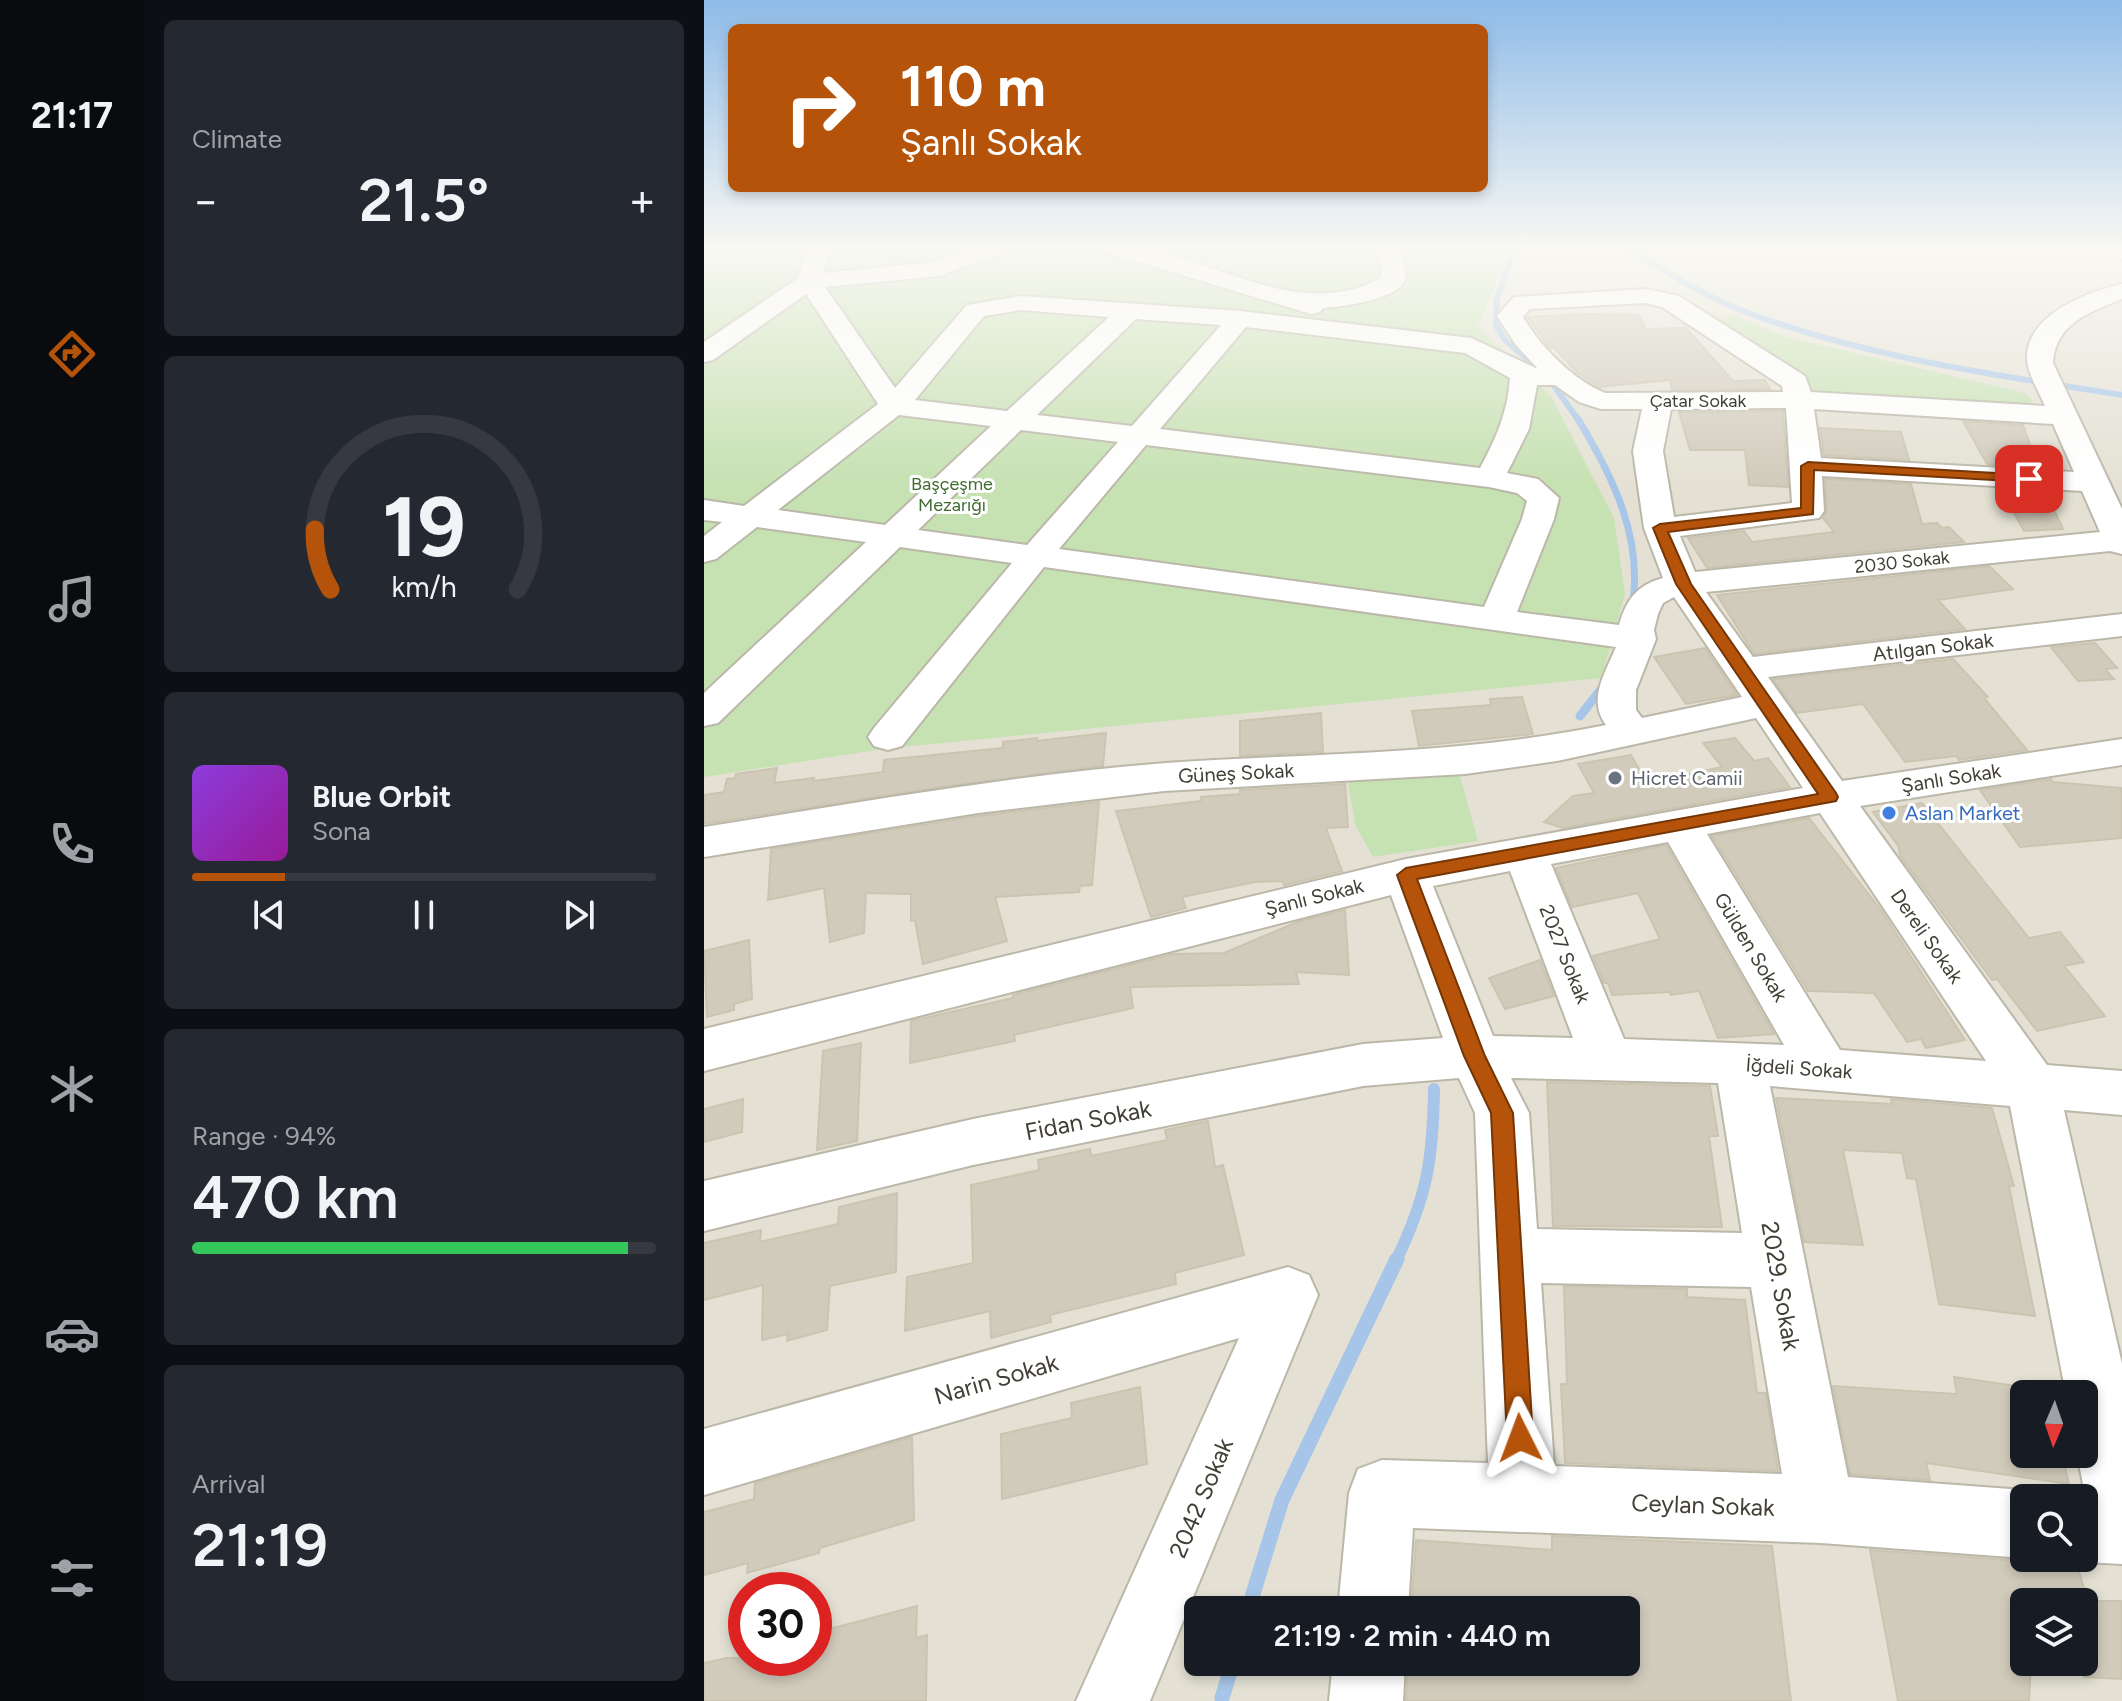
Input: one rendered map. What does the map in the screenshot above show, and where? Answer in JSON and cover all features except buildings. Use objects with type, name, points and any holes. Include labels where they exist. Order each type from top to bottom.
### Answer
[{"type":"street","points":[[704,354],[742,327]]},
{"type":"street","points":[[840,327],[893,406],[1489,478],[1527,486],[1543,498],[1538,519],[1496,620]]},
{"type":"street","points":[[704,552],[893,406],[919,380],[944,327]]},
{"type":"street","points":[[704,714],[1112,327]]},
{"type":"street","points":[[888,737],[1035,556],[1233,327]]},
{"type":"street","points":[[1323,327],[1471,346],[1535,376],[1524,395],[1518,428],[1489,478]]},
{"type":"street","points":[[1360,327],[1368,332]]},
{"type":"street","name":"Çatar Sokak","points":[[1516,327],[1580,391],[1601,401],[1799,400],[2060,405]]},
{"type":"street","name":"Çatar Sokak","points":[[1711,327],[1795,382],[1799,400]]},
{"type":"street","points":[[2052,327],[2039,347],[2040,363],[2060,405],[2097,467],[2121,542]]},
{"type":"street","points":[[1660,528],[1808,511],[1808,466],[1799,400]]},
{"type":"street","name":"Dereli Sokak","points":[[1658,401],[1648,451],[1660,528],[1683,584],[2032,1086],[2122,1510]]},
{"type":"street","points":[[1808,466],[2097,467]]},
{"type":"street","points":[[704,510],[1627,638],[1616,712],[1632,732]]},
{"type":"street","name":"2030 Sokak","points":[[1627,638],[1635,631],[1644,599],[1655,590],[1683,584],[2121,542]]},
{"type":"street","name":"Atılgan Sokak","points":[[1756,686],[2122,625]]},
{"type":"street","name":"Güneş Sokak","points":[[704,842],[993,797],[1164,777],[1465,761],[1557,748],[1632,732],[1756,686]]},
{"type":"street","name":"Şanlı Sokak","points":[[704,1050],[1406,875],[1830,797],[2122,752]]},
{"type":"street","name":"Gülden Sokak","points":[[1679,824],[1824,1069]]},
{"type":"street","name":"2027 Sokak","points":[[1524,851],[1606,1057]]},
{"type":"street","points":[[1406,875],[1475,1056],[1502,1113],[1523,1498]]},
{"type":"street","name":"İğdeli Sokak","points":[[1475,1056],[1606,1057],[1740,1063],[2122,1093]]},
{"type":"street","name":"Fidan Sokak","points":[[704,1206],[973,1142],[1363,1065],[1475,1056]]},
{"type":"street","name":"2029. Sokak","points":[[1740,1063],[1821,1509]]},
{"type":"street","points":[[1511,1255],[1776,1261]]},
{"type":"street","name":"Narin Sokak","points":[[704,1462],[1288,1295]]},
{"type":"street","name":"2042 Sokak","points":[[1113,1701],[1288,1295]]},
{"type":"street","name":"Ceylan Sokak","points":[[1374,1596],[1382,1493],[1821,1509],[2010,1523]]},
{"type":"street","points":[[2098,1529],[2122,1530]]},
{"type":"street","points":[[1366,1701],[1368,1676]]},
{"type":"shaded area","points":[[704,327],[2122,327],[2122,1701],[704,1701]]},
{"type":"green space","name":"Başçeşme Mezarığı","points":[[704,327],[1478,327],[1551,396],[1614,518],[1625,594],[1601,678],[882,749],[704,777]]},
{"type":"green space","points":[[1718,327],[1763,327],[1786,337],[2025,393],[2034,402],[2007,405],[1815,391]]},
{"type":"green space","points":[[1458,769],[1478,841],[1373,857],[1355,824],[1347,777]]},
{"type":"waterway","points":[[1497,327],[1505,340],[1548,377],[1579,421]]},
{"type":"waterway","points":[[1790,327],[1930,363],[2122,395]]},
{"type":"waterway","points":[[1578,419],[1603,463],[1623,509],[1634,558],[1632,608]]},
{"type":"waterway","points":[[1580,716],[1606,683]]},
{"type":"waterway","points":[[1396,1261],[1415,1217],[1426,1178],[1434,1089]]},
{"type":"waterway","points":[[1252,1596],[1282,1500],[1397,1259]]},
{"type":"waterway","points":[[1222,1698],[1229,1676]]},
{"type":"place","name":"Hicret Camii","points":[[1615,778]]},
{"type":"place","name":"Aslan Market","points":[[1889,813]]},
{"type":"route","points":[[1520,1438],[1502,1113],[1475,1056],[1406,875],[1830,797],[1683,584],[1660,528],[1808,511],[1808,466],[2029,479]]}]
